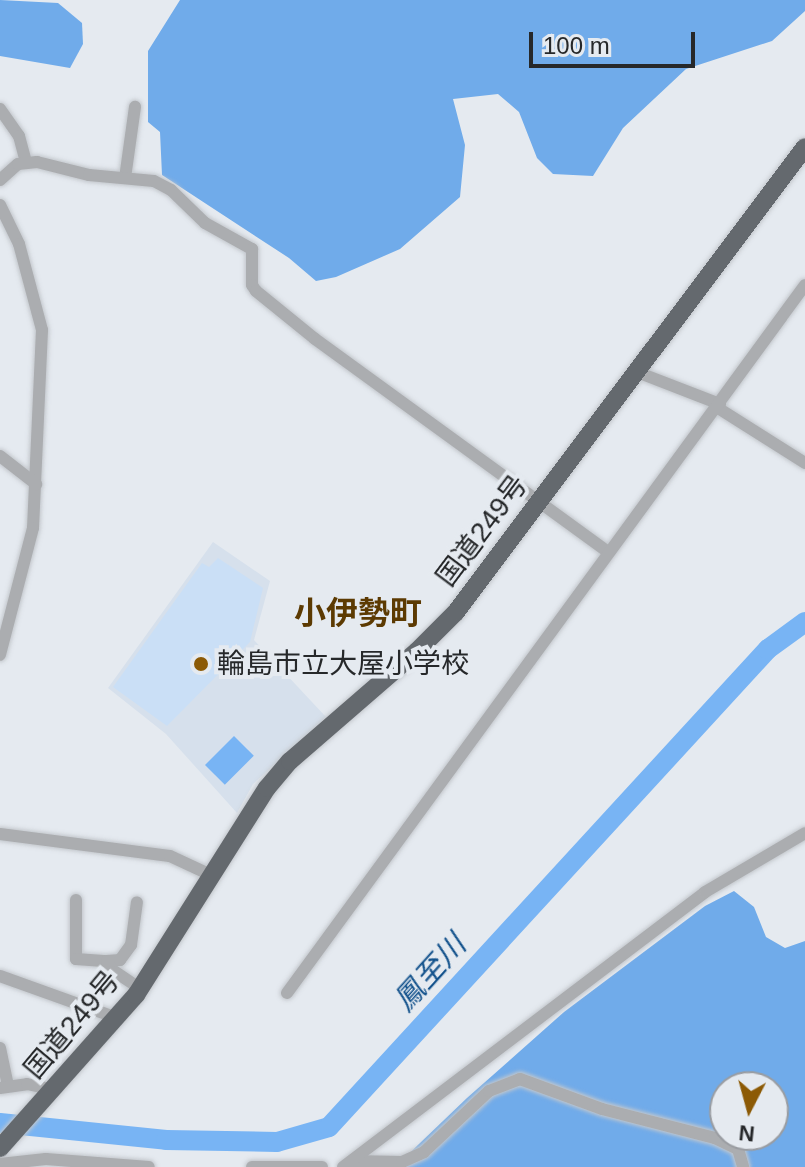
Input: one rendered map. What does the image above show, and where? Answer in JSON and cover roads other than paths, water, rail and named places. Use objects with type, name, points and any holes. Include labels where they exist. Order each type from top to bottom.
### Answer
[{"type":"highway","name":"国道249号","points":[[0,1148],[141,989],[245,818],[286,766],[417,651],[456,612],[805,147]]},
{"type":"street","points":[[125,178],[135,107]]},
{"type":"street","points":[[0,109],[19,136],[26,162]]},
{"type":"street","points":[[0,180],[26,162],[154,181],[171,190],[205,223],[252,249],[252,285],[256,291],[315,339],[608,552]]},
{"type":"street","points":[[0,205],[19,244],[42,330],[33,528],[0,655]]},
{"type":"street","points":[[287,993],[805,285]]},
{"type":"street","points":[[637,372],[719,406],[805,463]]},
{"type":"street","points":[[0,456],[36,484]]},
{"type":"street","points":[[348,1164],[705,892],[805,833]]},
{"type":"street","points":[[0,834],[170,856],[211,875]]},
{"type":"street","points":[[76,900],[76,959],[107,961],[120,960],[131,945],[137,902]]},
{"type":"street","points":[[107,961],[111,969],[141,989]]},
{"type":"street","points":[[0,976],[117,1018]]},
{"type":"street","points":[[0,1048],[4,1087],[39,1085],[51,1094]]},
{"type":"street","points":[[348,1164],[402,1162],[424,1152],[489,1091],[520,1079],[602,1109],[715,1138],[738,1149],[743,1167]]},
{"type":"street","points":[[0,1164],[46,1159],[149,1167]]},
{"type":"street","points":[[252,1167],[322,1167]]},
{"type":"waterway","name":"鳳至川","points":[[0,1123],[166,1140],[277,1142],[329,1127],[768,649],[805,622]]},
{"type":"place","name":"輪島市立大屋小学校","points":[[201,664]]},
{"type":"district","name":"小伊勢町","points":[[358,613]]}]
